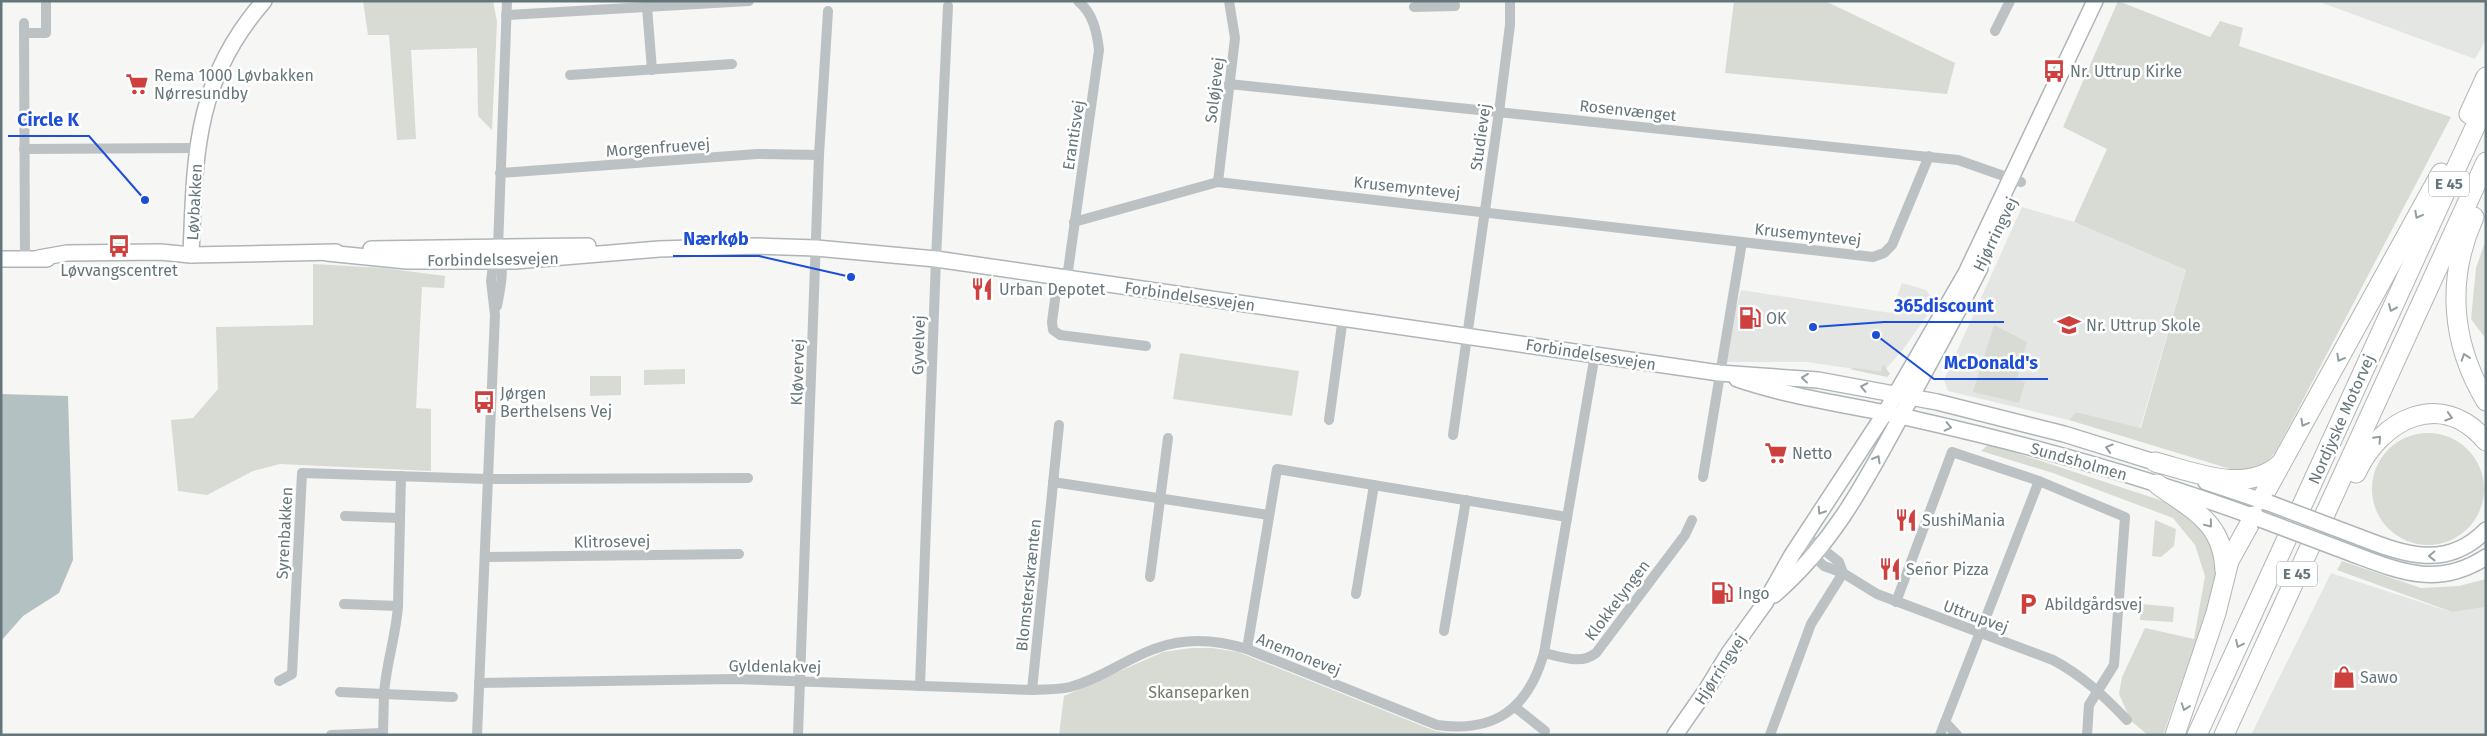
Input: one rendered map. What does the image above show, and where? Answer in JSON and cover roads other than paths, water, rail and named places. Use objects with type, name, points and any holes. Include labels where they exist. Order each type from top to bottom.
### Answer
[{"type":"highway","points":[[2175,735],[2236,547],[2261,510],[2282,462],[2448,160],[2486,77]]},
{"type":"highway","name":"Nordjyske Motorvej","points":[[2197,735],[2486,104]]},
{"type":"highway","name":"Nordjyske Motorvej","points":[[2224,735],[2486,162]]},
{"type":"highway","points":[[2486,190],[2464,242],[2458,262],[2454,299],[2455,318],[2464,356],[2486,401]]},
{"type":"highway","points":[[2235,735],[2361,461],[2375,442],[2390,427],[2406,419],[2425,414],[2444,415],[2462,421],[2479,432],[2486,441]]},
{"type":"highway","points":[[2155,462],[2217,478],[2246,480],[2260,478],[2282,462]]},
{"type":"highway","points":[[2157,484],[2200,513],[2214,529],[2222,550],[2225,577]]},
{"type":"street","points":[[32,258],[24,149],[24,28],[46,33],[46,1]]},
{"type":"street","name":"Løvbakken","points":[[191,255],[197,148],[202,120],[217,74],[228,52],[249,18],[264,1]]},
{"type":"street","points":[[477,735],[495,315],[491,281],[497,257],[507,1]]},
{"type":"street","points":[[506,15],[748,1]]},
{"type":"street","name":"Erantisvej","points":[[1078,1],[1091,18],[1097,33],[1099,50],[1074,222],[1052,322],[1053,330],[1060,335],[1146,346]]},
{"type":"street","name":"Soløjevej","points":[[1218,182],[1235,38],[1229,1]]},
{"type":"street","points":[[1414,7],[1455,6],[1454,1]]},
{"type":"street","name":"Studievej","points":[[1452,435],[1468,336],[1499,112],[1510,25],[1510,1]]},
{"type":"street","points":[[1995,31],[2010,1]]},
{"type":"street","name":"Hjørringvej","points":[[2016,180],[2095,1]]},
{"type":"street","name":"Hjørringvej","points":[[1766,603],[1818,553],[1853,500],[1898,405],[2016,180],[2106,1]]},
{"type":"street","name":"Gyvelvej","points":[[920,686],[936,259],[948,6]]},
{"type":"street","points":[[647,7],[652,70]]},
{"type":"street","name":"Kløvervej","points":[[798,735],[819,155],[828,11]]},
{"type":"street","points":[[570,75],[732,64]]},
{"type":"street","name":"Rosenvænget","points":[[1230,84],[1929,156],[1968,162],[2016,180]]},
{"type":"street","name":"Løvbakken","points":[[24,149],[197,148]]},
{"type":"street","name":"Morgenfruevej","points":[[500,174],[757,154],[819,155]]},
{"type":"street","name":"Krusemyntevej","points":[[1074,222],[1218,182],[1485,211],[1873,257],[1884,253],[1892,245],[1929,156]]},
{"type":"street","name":"Krusemyntevej","points":[[1703,477],[1742,242]]},
{"type":"street","name":"Forbindelsesvejen","points":[[1,259],[32,258],[67,262],[160,261],[191,255],[327,253],[407,261],[659,249],[756,246],[816,248],[936,259],[1719,373],[1831,381],[1898,405]]},
{"type":"street","points":[[1329,420],[1343,317]]},
{"type":"street","name":"Anemonevej","points":[[1069,687],[1092,680],[1157,648],[1182,642],[1223,642],[1247,649],[1437,726],[1458,728],[1477,726],[1499,719],[1515,707],[1530,689],[1539,672],[1544,653],[1596,354]]},
{"type":"street","name":"Forbindelsesvejen","points":[[1719,373],[1783,392],[1898,405]]},
{"type":"street","points":[[1779,376],[1783,392]]},
{"type":"street","name":"Hjørringvej","points":[[1675,735],[1729,653],[1766,603],[1802,539],[1898,405]]},
{"type":"street","name":"Sundsholmen","points":[[1898,405],[2007,441],[2157,484],[2261,510],[2359,537],[2406,553],[2429,556],[2456,552],[2483,538],[2486,557],[2457,572],[2425,576],[2389,568],[2353,554],[2261,510],[2155,462],[2064,434],[1898,405]]},
{"type":"street","name":"Blomsterskrænten","points":[[1032,690],[1059,425]]},
{"type":"street","points":[[1150,577],[1168,438]]},
{"type":"street","points":[[1896,602],[1952,452],[2039,481],[2126,517],[2114,665],[2089,705],[2087,735]]},
{"type":"street","points":[[1247,649],[1277,469],[1567,517]]},
{"type":"street","name":"Syrenbakken","points":[[279,681],[292,674],[302,473],[487,479]]},
{"type":"street","points":[[331,735],[385,734],[385,677],[397,628],[401,476]]},
{"type":"street","points":[[487,479],[748,478]]},
{"type":"street","points":[[1940,735],[2039,481]]},
{"type":"street","points":[[1053,482],[1269,515]]},
{"type":"street","points":[[1356,594],[1374,485]]},
{"type":"street","points":[[1444,631],[1466,500]]},
{"type":"street","points":[[344,516],[399,518]]},
{"type":"street","name":"Klokkelyngen","points":[[1544,653],[1578,660],[1590,658],[1685,535],[1692,520]]},
{"type":"street","name":"Uttrupvej","points":[[1802,539],[1818,553],[1832,571],[1843,573],[1877,594],[2053,660],[2098,689],[2127,720]]},
{"type":"street","name":"Klitrosevej","points":[[485,557],[739,554]]},
{"type":"street","points":[[1770,735],[1811,624],[1843,573]]},
{"type":"street","points":[[344,604],[398,606]]},
{"type":"street","name":"Gyldenlakvej","points":[[479,683],[734,679],[1032,690],[1069,687]]},
{"type":"street","points":[[340,692],[454,697]]},
{"type":"street","points":[[1515,707],[1545,731]]},
{"type":"street","points":[[1945,722],[1957,735]]},
{"type":"place","name":"Nr. Uttrup Kirke","points":[[2054,71]]},
{"type":"place","name":"Rema 1000 Løvbakken Nørresundby","points":[[137,84]]},
{"type":"place","name":"Circle K","points":[[145,200]]},
{"type":"place","name":"Løvvangscentret","points":[[119,246]]},
{"type":"place","name":"Nærkøb","points":[[851,277]]},
{"type":"place","name":"Urban Depotet","points":[[982,289]]},
{"type":"place","name":"OK","points":[[1750,318]]},
{"type":"place","name":"Nr. Uttrup Skole","points":[[2069,325]]},
{"type":"place","name":"365discount","points":[[1813,327]]},
{"type":"place","name":"McDonald's","points":[[1876,335]]},
{"type":"place","name":"Jørgen Berthelsens Vej","points":[[484,402]]},
{"type":"place","name":"Netto","points":[[1776,453]]},
{"type":"place","name":"SushiMania","points":[[1906,520]]},
{"type":"place","name":"Señor Pizza","points":[[1890,569]]},
{"type":"place","name":"Ingo","points":[[1722,593]]},
{"type":"place","name":"Abildgårdsvej","points":[[2028,604]]},
{"type":"place","name":"Sawo","points":[[2344,677]]},
{"type":"park label","name":"Skanseparken","points":[[1199,692]]}]
